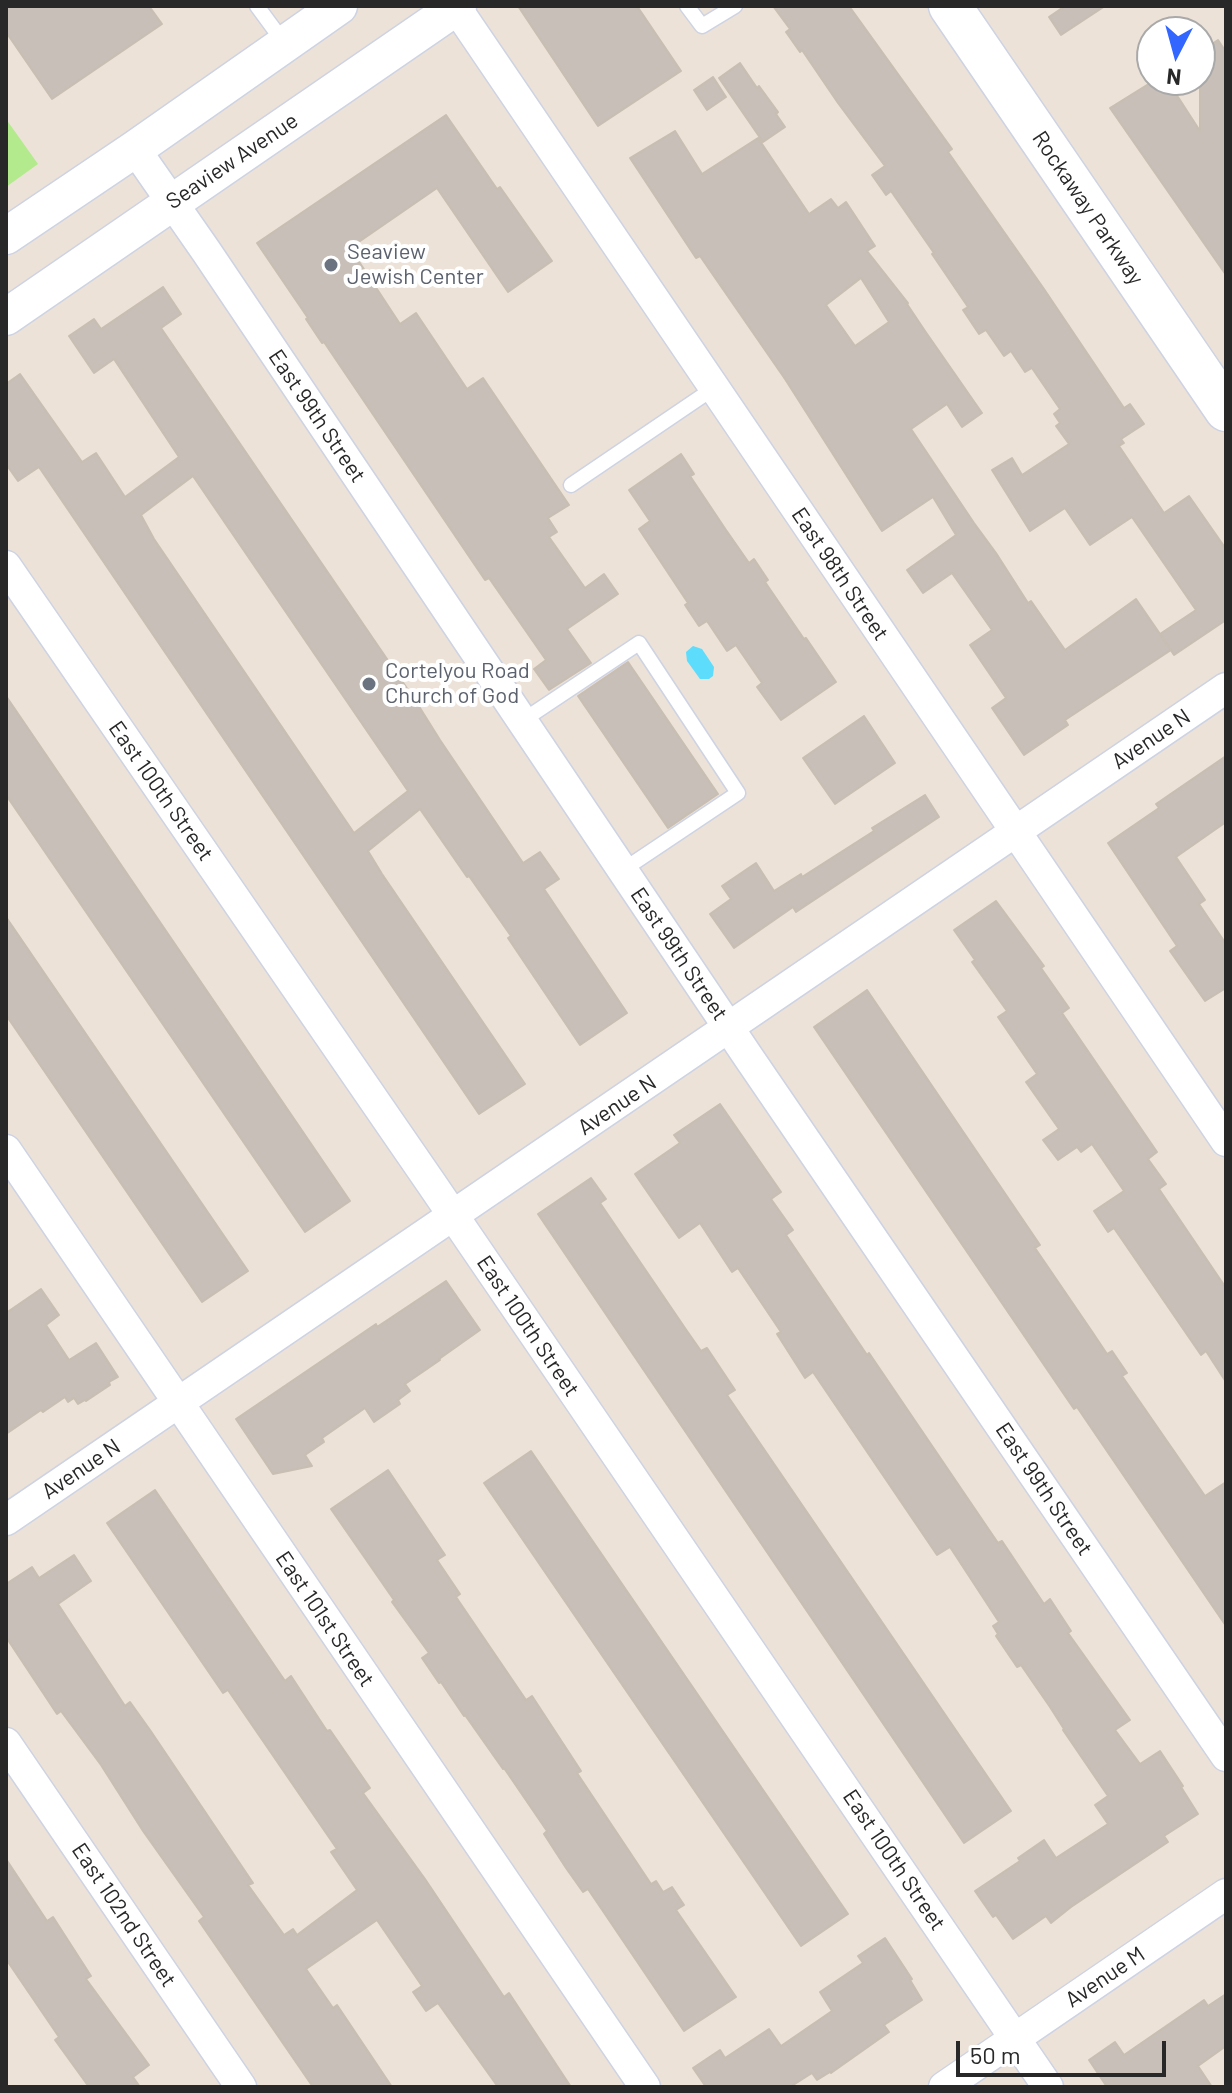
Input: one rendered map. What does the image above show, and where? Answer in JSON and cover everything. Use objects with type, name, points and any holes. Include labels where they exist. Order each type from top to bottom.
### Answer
[{"type":"main road","name":"Rockaway Parkway","points":[[950,6],[1226,410]]},
{"type":"street","points":[[6,236],[339,6]]},
{"type":"street","name":"Seaview Avenue","points":[[6,317],[457,6]]},
{"type":"street","name":"East 98th Street","points":[[457,6],[1226,1141]]},
{"type":"street","name":"East 99th Street","points":[[135,149],[1226,1756]]},
{"type":"street","name":"East 100th Street","points":[[6,566],[1048,2087]]},
{"type":"street","name":"Avenue N","points":[[6,1520],[1226,688]]},
{"type":"street","name":"East 101st Street","points":[[6,1150],[645,2087]]},
{"type":"street","name":"East 102nd Street","points":[[6,1743],[241,2087]]},
{"type":"street","name":"Avenue M","points":[[944,2087],[1226,1894]]},
{"type":"lane","points":[[257,6],[285,44]]},
{"type":"lane","points":[[687,6],[702,26],[735,6]]},
{"type":"lane","points":[[571,485],[714,388]]},
{"type":"lane","points":[[522,721],[639,643],[738,793],[623,870]]},
{"type":"green space","points":[[6,119],[38,164],[6,187]]},
{"type":"water","points":[[693,646],[702,649],[714,667],[713,676],[709,679],[700,679],[687,661],[686,652]]},
{"type":"building","points":[[6,6],[149,6],[162,24],[52,99],[6,32]]},
{"type":"building","points":[[518,6],[637,6],[681,71],[598,126]]},
{"type":"building","points":[[773,6],[849,6],[952,149],[948,152],[1124,408],[1130,404],[1144,424],[1121,439],[1124,443],[1119,446],[1164,513],[1189,496],[1226,549],[1226,620],[1174,655],[1160,634],[1196,610],[1132,517],[1090,545],[1065,508],[1030,531],[992,470],[1012,458],[1022,475],[1069,444],[1056,426],[1060,423],[1054,414],[1060,409],[1032,368],[1025,372],[1011,351],[1004,356],[986,330],[979,334],[963,310],[968,307],[934,253],[891,191],[886,195],[872,175],[885,166],[786,32],[790,29]]},
{"type":"building","points":[[1065,6],[1105,6],[1061,35],[1049,17]]},
{"type":"building","points":[[1216,41],[1226,52],[1226,275],[1110,108],[1136,92],[1136,96],[1177,96],[1200,131],[1200,96],[1216,96]]},
{"type":"building","points":[[740,63],[778,112],[776,114],[785,127],[763,142],[719,78]]},
{"type":"building","points":[[713,77],[726,97],[707,110],[694,90]]},
{"type":"building","points":[[446,115],[552,261],[508,292],[437,188],[350,248],[400,324],[416,313],[467,389],[483,378],[569,505],[548,518],[557,532],[549,537],[585,588],[604,574],[618,594],[567,629],[591,663],[549,690],[534,669],[546,660],[489,578],[485,580],[257,243]]},
{"type":"building","points":[[675,131],[702,174],[758,138],[809,214],[831,199],[838,208],[846,202],[875,246],[867,251],[908,303],[982,413],[962,427],[947,404],[911,429],[1028,603],[1031,601],[1065,650],[1136,599],[1171,650],[1065,720],[1068,725],[1024,755],[992,708],[1006,698],[970,645],[992,630],[952,573],[923,593],[907,570],[956,535],[933,497],[882,531],[785,379],[700,256],[696,258],[630,158]],"holes":[[[861,278],[889,322],[855,346],[826,305]]]},
{"type":"building","points":[[163,287],[181,314],[161,328],[523,863],[540,852],[559,879],[544,889],[627,1013],[580,1045],[508,938],[511,936],[420,809],[368,851],[525,1084],[479,1114],[39,467],[18,481],[6,464],[6,384],[20,374],[82,462],[96,453],[125,497],[179,457],[114,359],[94,373],[69,336],[94,319],[101,329]],"holes":[[[193,476],[408,791],[354,833],[154,539],[141,515]]]},
{"type":"building","points":[[681,454],[694,474],[690,476],[726,530],[749,563],[754,559],[768,580],[765,582],[836,682],[781,720],[757,687],[762,683],[736,645],[727,651],[707,621],[699,626],[685,605],[688,603],[639,529],[650,521],[629,490]]},
{"type":"building","points":[[628,662],[718,794],[668,828],[578,696]]},
{"type":"building","points":[[6,696],[350,1201],[305,1232],[6,795]]},
{"type":"building","points":[[864,716],[895,763],[835,804],[803,758]]},
{"type":"building","points":[[1226,756],[1226,822],[1176,857],[1205,900],[1199,904],[1226,944],[1226,988],[1205,1001],[1170,951],[1177,946],[1108,843],[1159,808],[1156,804]]},
{"type":"building","points":[[925,795],[939,817],[796,912],[793,907],[734,948],[710,914],[731,899],[722,886],[756,863],[774,891],[801,874],[802,877]]},
{"type":"building","points":[[996,901],[1044,966],[1041,968],[1069,1008],[1062,1013],[1157,1152],[1148,1159],[1166,1184],[1159,1189],[1226,1288],[1226,1382],[1206,1351],[1201,1355],[1114,1228],[1108,1232],[1094,1211],[1124,1191],[1092,1144],[1081,1152],[1077,1147],[1058,1160],[1043,1140],[1059,1129],[1026,1082],[1037,1074],[998,1017],[1007,1011],[972,962],[975,960],[954,930]]},
{"type":"building","points":[[6,917],[248,1271],[202,1302],[6,1015]]},
{"type":"building","points":[[867,990],[1040,1245],[1035,1248],[1107,1354],[1112,1351],[1127,1373],[1122,1376],[1205,1496],[1226,1482],[1226,1626],[814,1027]]},
{"type":"building","points":[[720,1104],[781,1192],[771,1199],[793,1230],[786,1235],[998,1543],[1002,1541],[1044,1604],[1050,1599],[1071,1631],[1068,1633],[1130,1720],[1115,1730],[1140,1764],[1160,1751],[1198,1814],[1164,1836],[1168,1842],[1051,1923],[1046,1916],[1013,1939],[975,1891],[1020,1861],[1018,1858],[1044,1840],[1056,1858],[1108,1824],[1095,1805],[1108,1796],[1021,1665],[1017,1667],[996,1636],[998,1634],[993,1626],[999,1622],[950,1547],[937,1555],[813,1372],[805,1378],[777,1334],[781,1332],[738,1268],[732,1272],[700,1223],[679,1238],[635,1174],[680,1143],[674,1135]]},
{"type":"building","points":[[591,1178],[606,1199],[600,1203],[701,1351],[707,1348],[735,1390],[727,1395],[1011,1811],[964,1843],[538,1214]]},
{"type":"building","points":[[446,1281],[480,1330],[405,1384],[410,1391],[398,1400],[400,1404],[374,1422],[365,1408],[322,1438],[324,1442],[305,1455],[312,1466],[273,1474],[236,1419],[376,1324],[377,1327]]},
{"type":"building","points":[[41,1289],[59,1315],[46,1325],[69,1360],[96,1343],[118,1377],[86,1401],[78,1404],[74,1398],[68,1402],[65,1397],[6,1434],[6,1313]]},
{"type":"building","points":[[531,1451],[848,1914],[801,1946],[484,1483]]},
{"type":"building","points":[[388,1470],[445,1555],[437,1560],[460,1594],[456,1597],[526,1700],[532,1696],[581,1771],[577,1773],[651,1884],[656,1881],[663,1892],[672,1887],[684,1905],[676,1910],[736,1997],[684,2031],[588,1889],[583,1892],[566,1868],[544,1834],[547,1831],[504,1768],[422,1658],[429,1653],[331,1509]]},
{"type":"building","points":[[155,1490],[285,1681],[291,1676],[327,1731],[330,1730],[370,1788],[363,1793],[504,1997],[509,1993],[571,2087],[498,2087],[438,2003],[426,2011],[413,1992],[422,1986],[377,1920],[306,1969],[333,2008],[337,2005],[392,2087],[313,2087],[199,1921],[204,1917],[101,1765],[61,1711],[57,1714],[6,1637],[6,1584],[32,1567],[39,1578],[74,1555],[91,1581],[58,1604],[125,1706],[130,1702],[150,1730],[253,1883],[248,1885],[284,1935],[293,1929],[297,1935],[357,1890],[331,1852],[337,1849],[228,1690],[223,1693],[107,1523]]},
{"type":"building","points":[[6,1859],[47,1921],[53,1917],[91,1976],[86,1979],[149,2065],[133,2077],[140,2087],[89,2087],[55,2040],[59,2037],[6,1959]]},
{"type":"building","points":[[885,1938],[922,2000],[884,2025],[889,2032],[817,2080],[812,2073],[790,2087],[706,2087],[693,2068],[720,2050],[725,2058],[769,2029],[781,2046],[832,2011],[820,1992],[863,1963],[858,1956]]},
{"type":"building","points":[[1226,1994],[1226,2046],[1198,2066],[1212,2087],[1107,2087],[1089,2060],[1115,2042],[1124,2055],[1204,2000],[1208,2006]]},
{"type":"place","name":"Seaview Jewish Center","points":[[331,265]]},
{"type":"place","name":"Cortelyou Road Church of God","points":[[369,684]]}]
